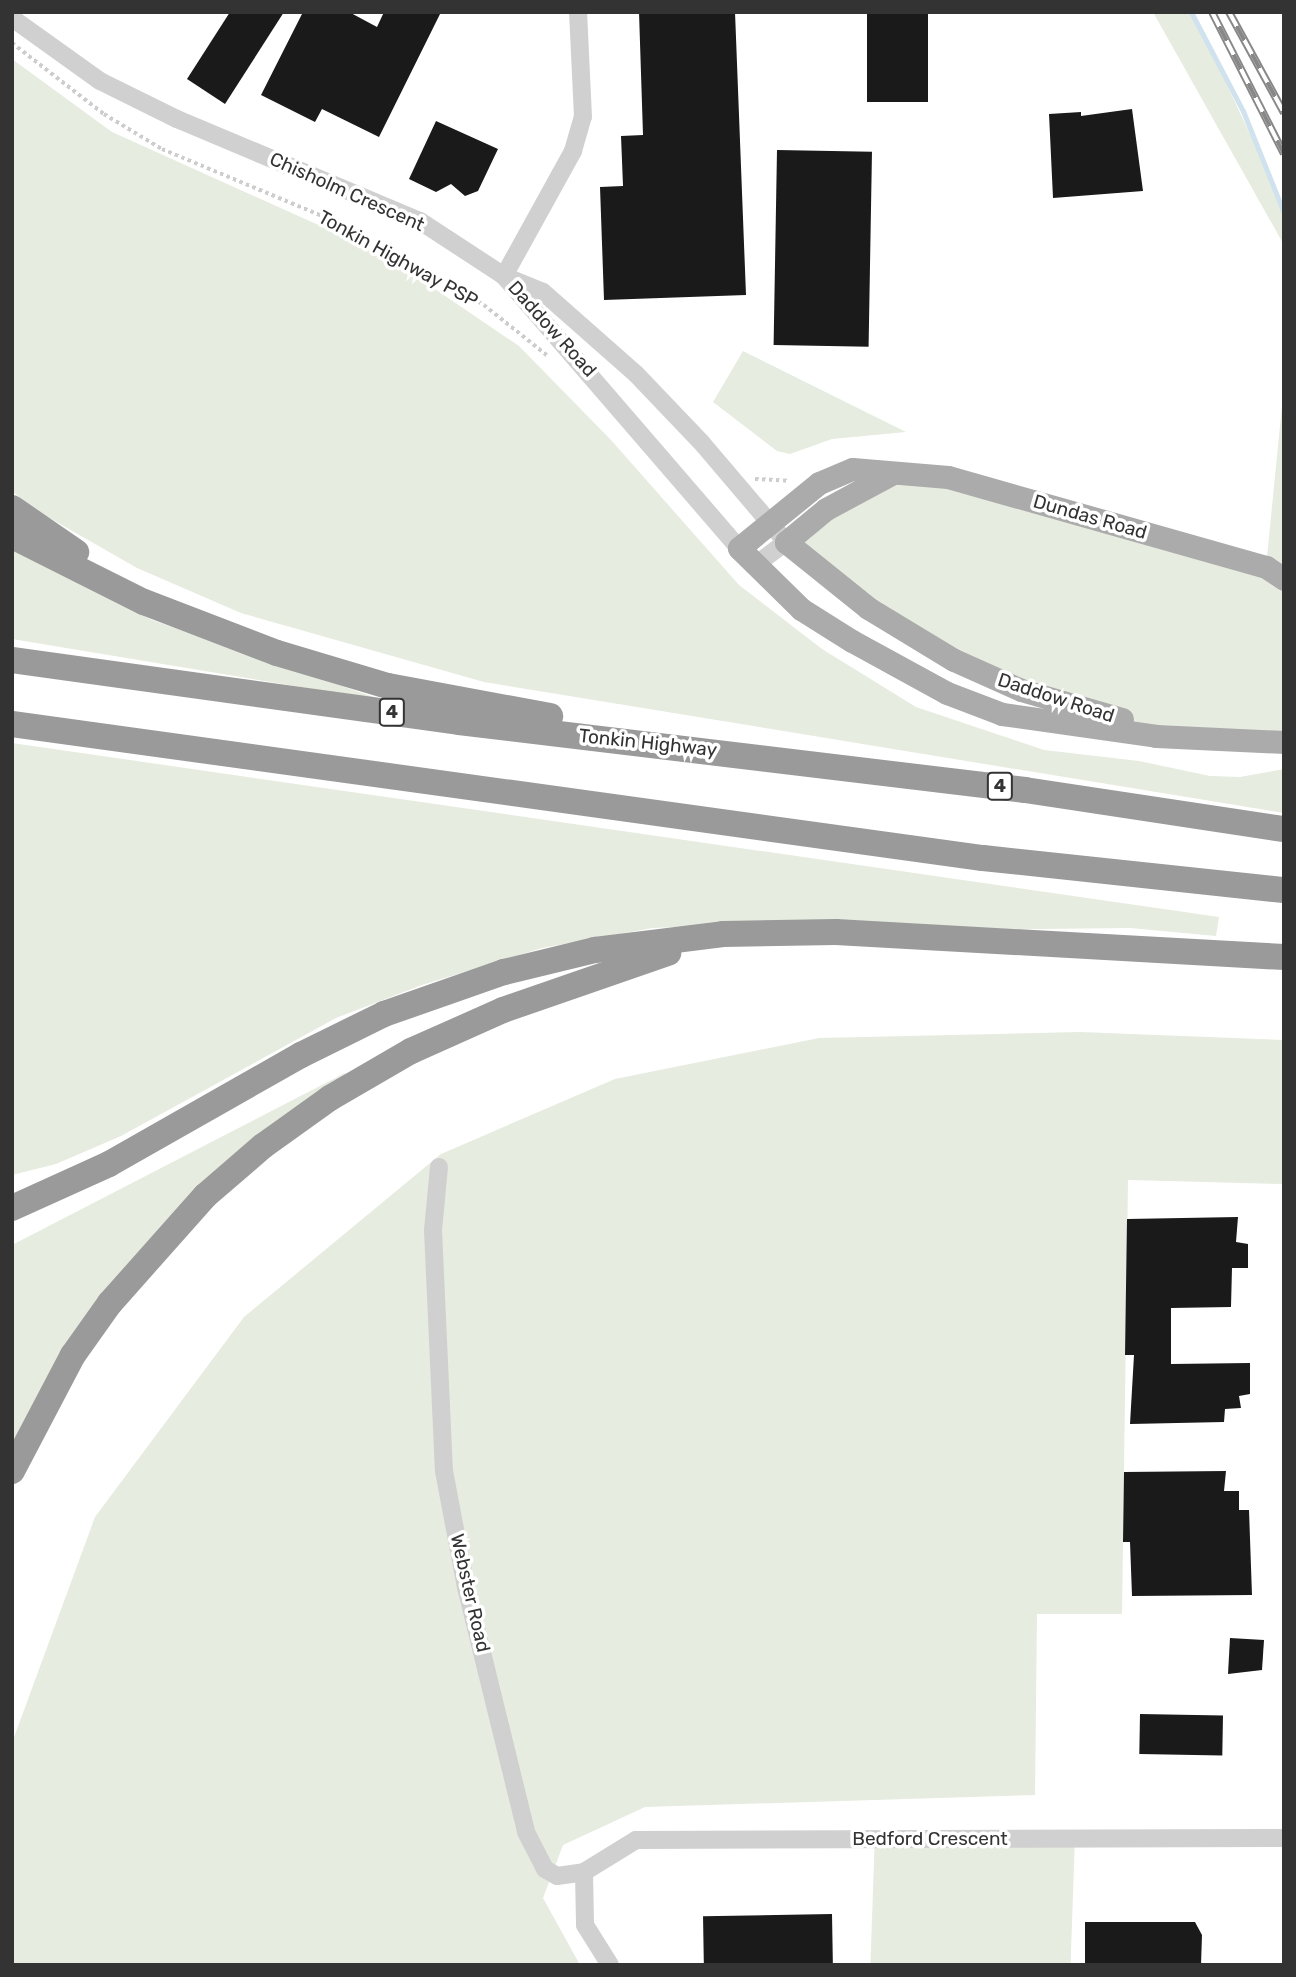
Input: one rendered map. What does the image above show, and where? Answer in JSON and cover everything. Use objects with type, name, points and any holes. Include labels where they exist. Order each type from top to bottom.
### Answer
[{"type":"highway","points":[[12,509],[141,591],[234,638]]},
{"type":"highway","points":[[12,536],[144,603],[234,638],[388,686],[772,756]]},
{"type":"highway","name":"Tonkin Highway","points":[[12,660],[459,722],[772,756],[1284,829]]},
{"type":"highway","points":[[12,724],[983,858],[1284,890]]},
{"type":"highway","points":[[12,1208],[67,1184],[301,1055],[428,997],[504,972],[595,950],[723,934],[836,932],[1284,957]]},
{"type":"highway","points":[[12,1471],[73,1355],[110,1303],[205,1196],[263,1146],[330,1098],[411,1051],[503,1010],[723,934]]},
{"type":"highway","points":[[12,1201],[67,1184]]},
{"type":"main road","name":"Dundas Road","points":[[739,548],[819,484],[852,469],[948,477],[1266,567],[1284,579]]},
{"type":"main road","points":[[786,542],[826,509],[891,474]]},
{"type":"main road","name":"Daddow Road","points":[[786,542],[868,608],[954,660],[1021,690],[1094,709],[1156,736]]},
{"type":"main road","name":"Daddow Road","points":[[739,548],[754,566],[801,609],[947,693],[1002,714],[1156,736],[1284,742]]},
{"type":"street","points":[[504,276],[576,140],[583,117],[578,12]]},
{"type":"street","name":"Chisholm Crescent","points":[[12,18],[100,81],[177,119],[420,221],[504,276]]},
{"type":"street","name":"Daddow Road","points":[[504,276],[543,292],[636,374],[786,542]]},
{"type":"street","name":"Daddow Road","points":[[504,276],[739,548]]},
{"type":"street","points":[[754,566],[786,542]]},
{"type":"street","name":"Webster Road","points":[[439,1167],[433,1230],[437,1378],[444,1471],[466,1587],[526,1832],[545,1869],[557,1876],[584,1872]]},
{"type":"street","name":"Bedford Crescent","points":[[584,1872],[636,1840],[1284,1838]]},
{"type":"street","points":[[584,1872],[586,1925],[610,1965]]},
{"type":"path","name":"Tonkin Highway PSP","points":[[12,43],[104,114],[162,149],[344,225],[484,304],[557,364]]},
{"type":"path","points":[[748,471],[755,480],[777,484],[799,479]]},
{"type":"shaded area","points":[[1153,12],[1191,12],[1199,25],[1278,194],[1284,213],[1284,245]]},
{"type":"shaded area","points":[[12,59],[112,132],[385,255],[519,346],[611,440],[739,585],[822,649],[916,707],[1044,750],[1139,761],[1210,776],[1240,777],[1284,769],[1284,813],[484,682],[241,613],[137,568],[34,509],[12,491]]},
{"type":"shaded area","points":[[743,351],[906,432],[832,439],[790,454],[777,451],[713,402]]},
{"type":"shaded area","points":[[1284,386],[1284,742],[1156,736],[954,660],[786,542],[891,474],[1266,567]]},
{"type":"shaded area","points":[[12,548],[152,620],[385,701],[12,639]]},
{"type":"shaded area","points":[[12,743],[1219,917],[1216,936],[1130,928],[957,930],[820,921],[653,928],[542,948],[422,985],[336,1018],[121,1136],[56,1164],[12,1175]]},
{"type":"shaded area","points":[[1080,1032],[1284,1040],[1284,1184],[1128,1180],[1122,1614],[1037,1614],[1035,1795],[645,1807],[563,1845],[543,1898],[580,1965],[12,1965],[13,1740],[95,1517],[244,1317],[441,1154],[615,1079],[819,1038]]},
{"type":"shaded area","points":[[345,1073],[349,1083],[161,1237],[12,1464],[12,1245]]},
{"type":"shaded area","points":[[875,1833],[1075,1840],[1071,1965],[870,1965]]},
{"type":"building","points":[[230,12],[284,12],[225,104],[187,79]]},
{"type":"building","points":[[303,12],[349,12],[377,27],[384,12],[441,12],[379,137],[322,109],[315,122],[261,95]]},
{"type":"building","points":[[639,12],[735,12],[746,295],[604,300],[600,187],[623,186],[621,136],[643,135]]},
{"type":"building","points":[[867,12],[928,12],[928,102],[867,102]]},
{"type":"building","points":[[1132,109],[1143,191],[1053,198],[1049,114],[1081,112],[1081,116]]},
{"type":"building","points":[[436,121],[498,149],[478,191],[465,196],[451,184],[436,192],[409,179]]},
{"type":"building","points":[[777,150],[872,152],[869,347],[774,345]]},
{"type":"building","points":[[1238,1217],[1236,1242],[1248,1244],[1248,1268],[1232,1268],[1231,1307],[1171,1308],[1171,1364],[1250,1363],[1250,1394],[1239,1396],[1241,1408],[1225,1409],[1224,1422],[1130,1424],[1134,1355],[1125,1355],[1127,1219]]},
{"type":"building","points":[[1226,1471],[1224,1491],[1239,1491],[1239,1510],[1249,1510],[1252,1595],[1132,1596],[1130,1542],[1123,1542],[1124,1472]]},
{"type":"building","points":[[1230,1638],[1264,1640],[1262,1670],[1228,1674]]},
{"type":"building","points":[[1140,1714],[1223,1715],[1222,1755],[1139,1754]]},
{"type":"building","points":[[832,1914],[833,1965],[704,1965],[703,1916]]},
{"type":"building","points":[[1085,1922],[1195,1922],[1202,1935],[1201,1965],[1085,1965]]},
{"type":"waterway","points":[[1191,12],[1243,111],[1284,213]]},
{"type":"railway","points":[[1212,12],[1284,154]]},
{"type":"railway","points":[[1229,12],[1284,113]]}]
